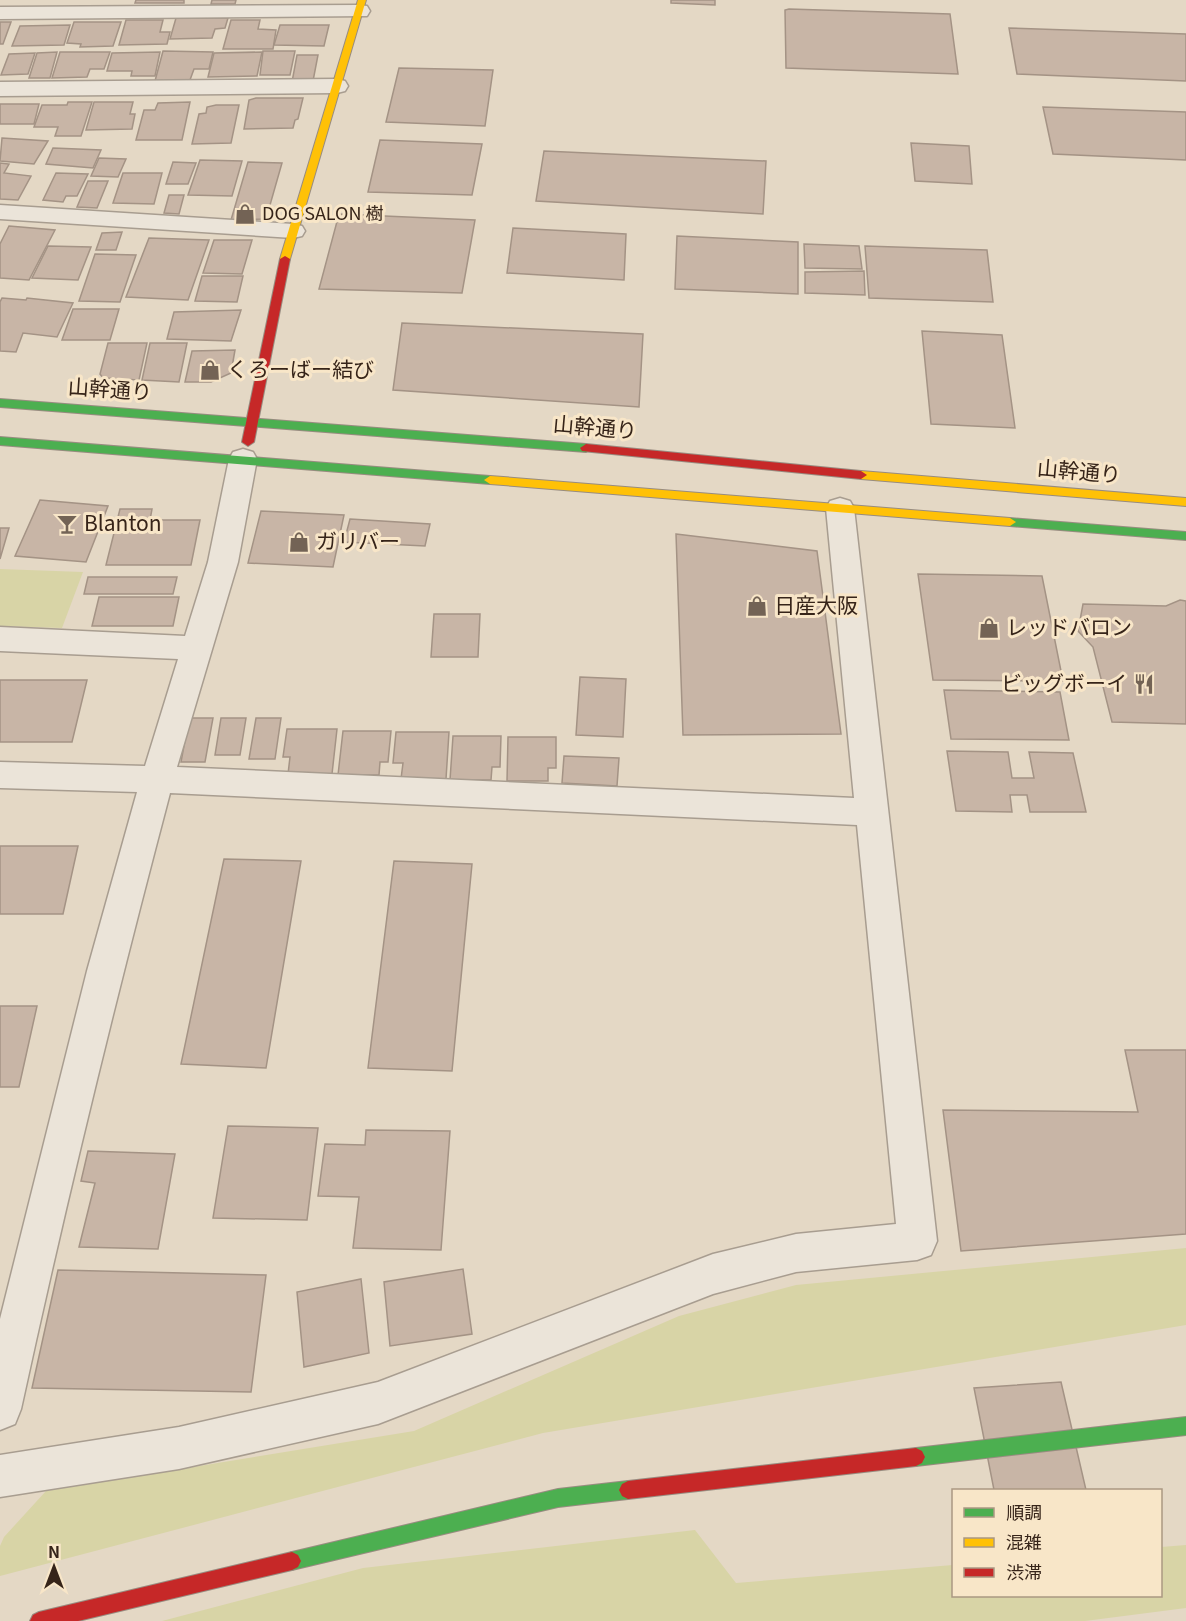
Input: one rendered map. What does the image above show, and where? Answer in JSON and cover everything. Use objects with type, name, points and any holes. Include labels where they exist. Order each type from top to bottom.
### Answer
[{"type":"main road","points":[[243,459],[270,324],[293,231],[361,5]]},
{"type":"main road","name":"山幹通り","points":[[0,403],[556,445],[837,473],[1186,502]]},
{"type":"main road","points":[[0,441],[1186,536]]},
{"type":"main road","points":[[39,1621],[558,1498],[1186,1426]]},
{"type":"street","points":[[0,13],[361,5]]},
{"type":"street","points":[[0,89],[337,86]]},
{"type":"street","points":[[0,212],[293,231]]},
{"type":"street","points":[[0,1409],[52,1183],[105,970],[157,779],[223,562],[243,459]]},
{"type":"street","points":[[0,1476],[179,1448],[378,1403],[713,1274],[796,1253],[917,1241],[840,508]]},
{"type":"street","points":[[0,639],[197,648]]},
{"type":"street","points":[[0,775],[157,779],[871,812]]},
{"type":"shaded area","points":[[0,569],[83,572],[62,628],[0,626]]},
{"type":"shaded area","points":[[1186,1248],[1186,1325],[543,1433],[0,1576],[0,1546],[4,1537],[46,1491],[414,1431],[679,1316],[796,1285]]},
{"type":"shaded area","points":[[695,1530],[736,1583],[952,1565],[952,1597],[1162,1597],[1162,1547],[1186,1545],[1186,1608],[1085,1621],[162,1621],[363,1568]]},
{"type":"building","points":[[136,0],[184,0],[184,3],[135,3]]},
{"type":"building","points":[[212,0],[236,0],[235,4],[211,4]]},
{"type":"building","points":[[671,0],[715,0],[715,5],[671,3]]},
{"type":"building","points":[[785,10],[950,14],[958,74],[786,68]]},
{"type":"building","points":[[176,18],[228,18],[225,28],[215,29],[212,38],[170,39]]},
{"type":"building","points":[[126,20],[163,20],[160,32],[170,32],[167,44],[119,45]]},
{"type":"building","points":[[231,20],[260,20],[258,29],[276,30],[273,49],[223,49]]},
{"type":"building","points":[[0,22],[11,22],[3,44],[0,44]]},
{"type":"building","points":[[74,22],[121,22],[113,46],[80,47],[81,44],[67,43]]},
{"type":"building","points":[[70,25],[64,45],[12,46],[20,26]]},
{"type":"building","points":[[280,25],[329,25],[324,46],[274,45]]},
{"type":"building","points":[[1009,28],[1186,34],[1186,81],[1017,74]]},
{"type":"building","points":[[163,51],[213,52],[209,69],[194,69],[190,80],[155,81]]},
{"type":"building","points":[[263,51],[295,51],[290,75],[260,75]]},
{"type":"building","points":[[57,52],[50,78],[29,78],[37,53]]},
{"type":"building","points":[[60,52],[110,52],[104,69],[90,69],[87,77],[52,78]]},
{"type":"building","points":[[160,52],[155,76],[131,76],[132,71],[107,71],[112,53]]},
{"type":"building","points":[[262,52],[257,76],[208,77],[214,53]]},
{"type":"building","points":[[35,53],[28,74],[1,75],[9,54]]},
{"type":"building","points":[[297,55],[318,55],[313,81],[292,82]]},
{"type":"building","points":[[399,68],[493,70],[485,126],[386,122]]},
{"type":"building","points":[[303,98],[298,119],[295,120],[293,128],[244,129],[249,100]]},
{"type":"building","points":[[68,102],[92,102],[81,136],[55,136],[58,127],[34,127],[42,105],[67,105]]},
{"type":"building","points":[[94,102],[133,102],[130,114],[135,114],[132,129],[86,130]]},
{"type":"building","points":[[190,102],[182,140],[136,140],[144,110],[155,110],[158,103]]},
{"type":"building","points":[[0,104],[39,104],[34,124],[0,124]]},
{"type":"building","points":[[239,105],[231,143],[192,144],[199,114],[206,113],[207,107]]},
{"type":"building","points":[[1043,107],[1186,112],[1186,160],[1053,154]]},
{"type":"building","points":[[2,138],[48,141],[34,164],[0,161]]},
{"type":"building","points":[[380,140],[482,144],[472,195],[368,192]]},
{"type":"building","points":[[911,143],[969,146],[972,184],[915,181]]},
{"type":"building","points":[[53,148],[101,150],[93,168],[46,164]]},
{"type":"building","points":[[544,151],[766,161],[763,214],[536,201]]},
{"type":"building","points":[[99,158],[126,159],[118,177],[91,176]]},
{"type":"building","points":[[200,160],[242,161],[232,196],[188,195]]},
{"type":"building","points":[[173,162],[196,163],[188,184],[166,184]]},
{"type":"building","points":[[248,162],[282,163],[266,219],[231,220]]},
{"type":"building","points":[[0,163],[9,164],[4,173],[31,176],[18,200],[0,199]]},
{"type":"building","points":[[56,173],[88,174],[77,196],[66,196],[63,202],[43,200]]},
{"type":"building","points":[[123,173],[162,173],[154,204],[113,203]]},
{"type":"building","points":[[88,181],[108,181],[97,208],[77,207]]},
{"type":"building","points":[[169,195],[184,195],[179,214],[164,213]]},
{"type":"building","points":[[339,214],[475,220],[462,293],[319,289]]},
{"type":"building","points":[[9,226],[55,230],[29,280],[0,278],[0,244]]},
{"type":"building","points":[[513,228],[626,234],[624,280],[507,273]]},
{"type":"building","points":[[122,232],[116,250],[96,250],[102,233]]},
{"type":"building","points":[[677,236],[798,242],[798,294],[675,289]]},
{"type":"building","points":[[149,238],[209,240],[188,300],[126,297]]},
{"type":"building","points":[[214,240],[252,240],[242,274],[203,273]]},
{"type":"building","points":[[804,244],[859,246],[862,269],[805,268]]},
{"type":"building","points":[[48,246],[91,247],[78,280],[32,278]]},
{"type":"building","points":[[865,246],[987,250],[993,302],[869,298]]},
{"type":"building","points":[[95,254],[136,255],[120,302],[79,301]]},
{"type":"building","points":[[864,271],[865,295],[805,293],[805,272]]},
{"type":"building","points":[[202,276],[243,276],[237,302],[195,301]]},
{"type":"building","points":[[2,298],[73,303],[57,337],[23,333],[16,352],[0,351],[0,302]]},
{"type":"building","points":[[73,309],[119,309],[110,340],[62,340]]},
{"type":"building","points":[[241,310],[231,341],[167,339],[174,312]]},
{"type":"building","points":[[402,323],[643,334],[639,407],[393,390]]},
{"type":"building","points":[[922,331],[1002,335],[1015,428],[931,424]]},
{"type":"building","points":[[108,343],[147,343],[139,380],[103,378],[100,374]]},
{"type":"building","points":[[150,343],[187,343],[179,382],[142,380]]},
{"type":"building","points":[[235,350],[231,373],[211,382],[185,382],[192,351]]},
{"type":"building","points":[[40,500],[108,506],[86,562],[15,556]]},
{"type":"building","points":[[120,509],[152,509],[150,520],[200,520],[191,565],[106,565]]},
{"type":"building","points":[[261,511],[344,515],[333,567],[248,563]]},
{"type":"building","points":[[350,519],[430,524],[425,546],[344,542]]},
{"type":"building","points":[[0,528],[9,528],[0,559]]},
{"type":"building","points":[[676,534],[817,551],[841,734],[683,735]]},
{"type":"building","name":"レッドバロン","points":[[918,574],[1042,576],[1063,681],[933,680]]},
{"type":"building","points":[[88,577],[177,577],[173,594],[84,594]]},
{"type":"building","points":[[99,597],[179,597],[173,626],[92,626]]},
{"type":"building","name":"ビッグボーイ","points":[[1180,600],[1186,601],[1186,724],[1112,722],[1093,647],[1078,631],[1083,604],[1166,606]]},
{"type":"building","points":[[434,614],[480,614],[478,657],[431,657]]},
{"type":"building","points":[[580,677],[626,679],[623,737],[576,735]]},
{"type":"building","points":[[0,680],[87,680],[72,742],[0,742]]},
{"type":"building","points":[[944,690],[1060,692],[1069,740],[951,739]]},
{"type":"building","points":[[189,718],[213,718],[205,762],[181,762]]},
{"type":"building","points":[[221,718],[246,718],[240,755],[215,755]]},
{"type":"building","points":[[256,718],[281,718],[275,759],[249,759]]},
{"type":"building","points":[[287,729],[337,729],[332,774],[288,774],[290,757],[283,757]]},
{"type":"building","points":[[343,731],[391,731],[388,762],[380,762],[379,775],[338,775]]},
{"type":"building","points":[[396,732],[449,732],[446,779],[401,779],[403,763],[393,763]]},
{"type":"building","points":[[453,736],[501,736],[500,767],[492,767],[491,780],[450,780]]},
{"type":"building","points":[[508,737],[556,737],[556,768],[548,768],[548,781],[507,781]]},
{"type":"building","points":[[947,751],[1008,752],[1012,778],[1034,778],[1029,752],[1073,753],[1086,812],[1030,812],[1027,795],[1010,795],[1012,812],[956,811]]},
{"type":"building","points":[[564,756],[619,758],[617,786],[562,783]]},
{"type":"building","points":[[0,846],[78,846],[63,914],[0,914]]},
{"type":"building","points":[[224,859],[301,861],[266,1068],[181,1064]]},
{"type":"building","points":[[394,861],[472,864],[452,1071],[368,1068]]},
{"type":"building","points":[[0,1006],[37,1006],[19,1087],[0,1087]]},
{"type":"building","points":[[1125,1050],[1186,1050],[1186,1234],[961,1251],[943,1110],[1138,1112]]},
{"type":"building","points":[[228,1126],[318,1128],[307,1220],[213,1218]]},
{"type":"building","points":[[366,1130],[450,1131],[441,1250],[353,1248],[359,1197],[318,1196],[325,1144],[365,1145]]},
{"type":"building","points":[[88,1151],[175,1154],[158,1249],[79,1247],[95,1183],[81,1181]]},
{"type":"building","points":[[463,1269],[472,1334],[390,1346],[384,1282]]},
{"type":"building","points":[[58,1270],[266,1275],[251,1392],[32,1388]]},
{"type":"building","points":[[361,1279],[369,1353],[304,1367],[297,1292]]},
{"type":"building","points":[[1061,1382],[1086,1489],[994,1489],[974,1388]]},
{"type":"traffic: fast","points":[[0,403],[586,448]]},
{"type":"traffic: fast","points":[[0,441],[490,480]]},
{"type":"traffic: fast","points":[[1010,522],[1186,536]]},
{"type":"traffic: fast","points":[[916,1457],[1186,1426]]},
{"type":"traffic: fast","points":[[292,1561],[558,1498],[628,1490]]},
{"type":"traffic: slow","points":[[285,259],[362,0]]},
{"type":"traffic: slow","points":[[861,475],[1186,502]]},
{"type":"traffic: slow","points":[[490,480],[1010,522]]},
{"type":"traffic: jam","points":[[248,442],[285,259]]},
{"type":"traffic: jam","points":[[586,448],[861,475]]},
{"type":"traffic: jam","points":[[628,1490],[916,1457]]},
{"type":"traffic: jam","points":[[39,1621],[292,1561]]},
{"type":"place","name":"DOG SALON 樹","points":[[245,214]]},
{"type":"place","name":"くろーばー結び","points":[[210,370]]},
{"type":"place","name":"Blanton","points":[[67,524]]},
{"type":"place","name":"ガリバー","points":[[299,542]]},
{"type":"place","name":"日産大阪","points":[[757,606]]},
{"type":"place","name":"レッドバロン","points":[[989,628]]},
{"type":"place","name":"ビッグボーイ","points":[[1144,684]]}]
